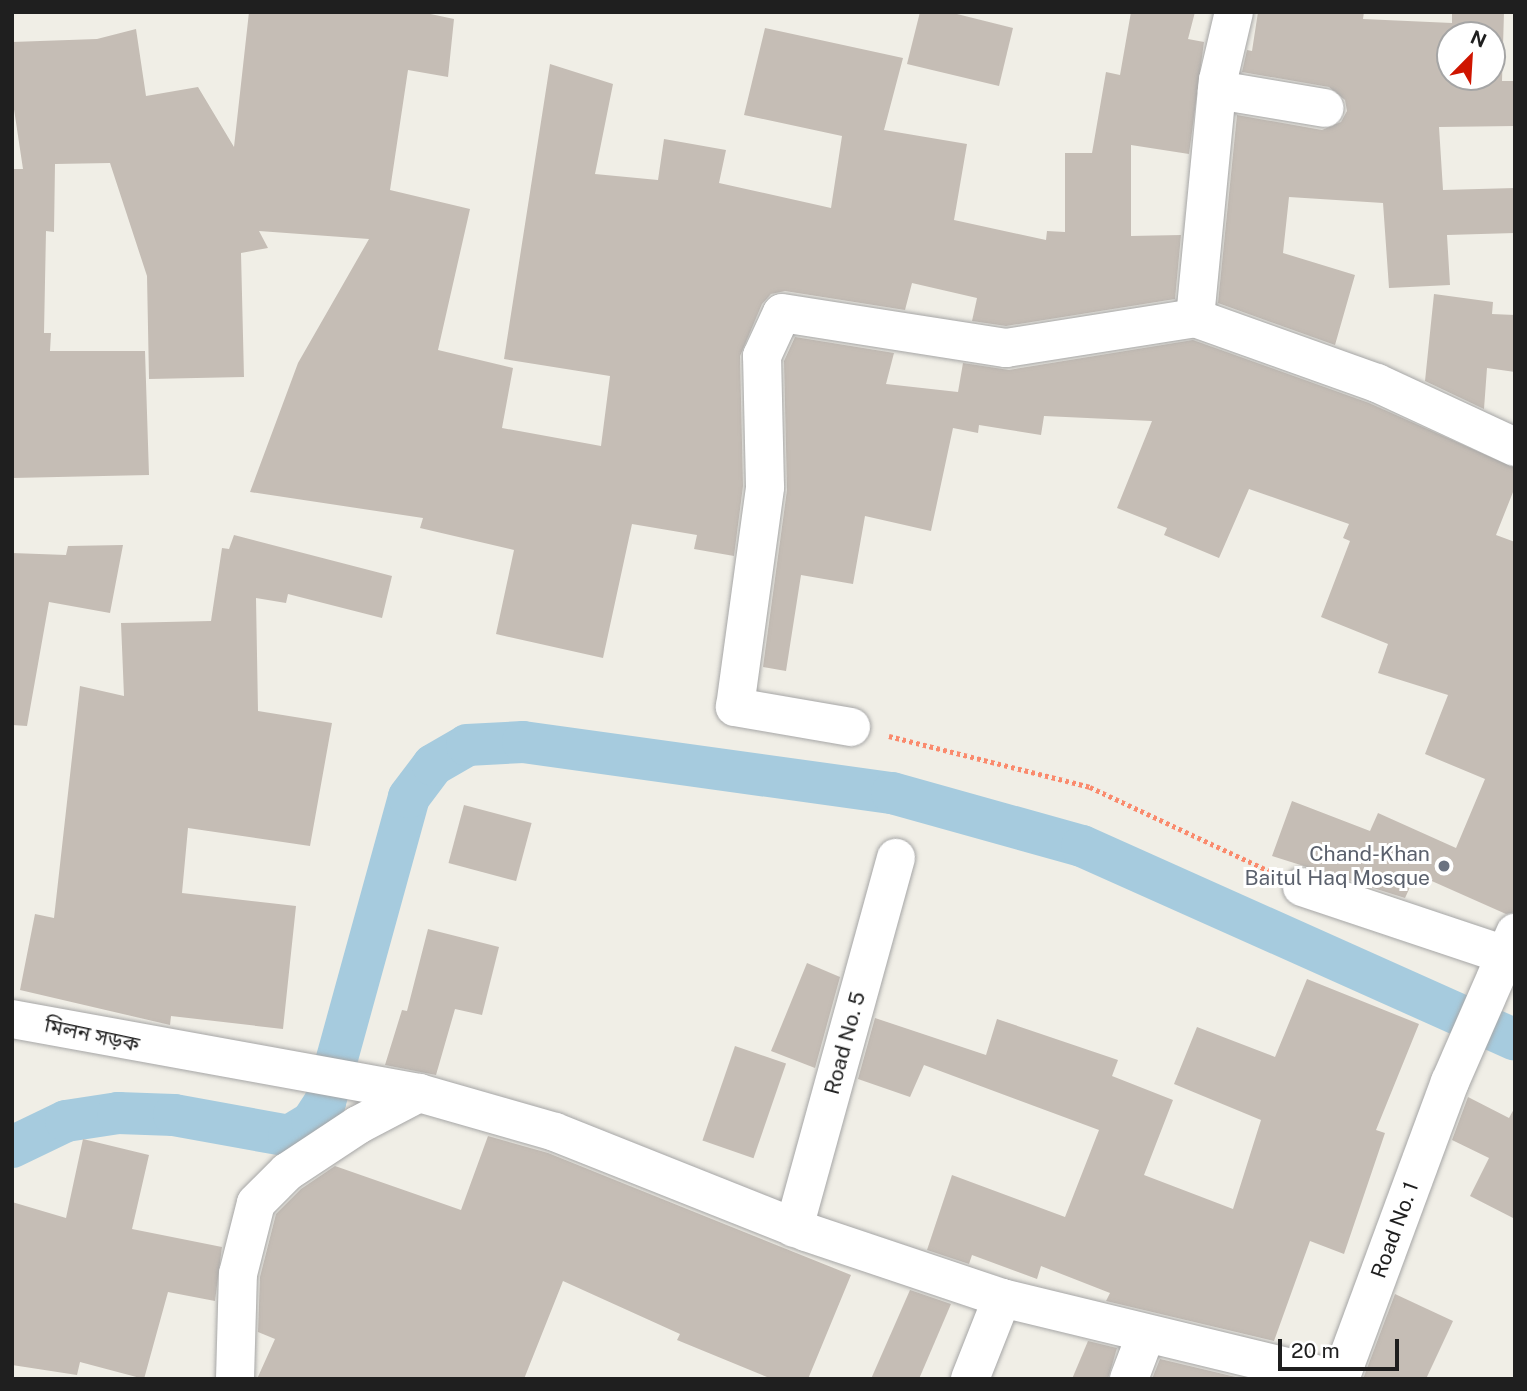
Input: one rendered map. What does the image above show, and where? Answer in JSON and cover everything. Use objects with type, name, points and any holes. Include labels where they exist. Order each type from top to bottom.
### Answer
[{"type":"street","points":[[1195,318],[1217,90],[1234,12]]},
{"type":"street","points":[[1217,90],[1325,108]]},
{"type":"street","points":[[851,727],[735,706],[765,487],[762,356],[782,313],[1006,348],[1195,318],[1377,383],[1515,446]]},
{"type":"street","name":"Road No. 5","points":[[794,1228],[896,858]]},
{"type":"street","points":[[1302,887],[1504,953]]},
{"type":"street","name":"Road No. 1","points":[[1339,1379],[1450,1082],[1504,953]]},
{"type":"street","name":"মিলন সড়ক","points":[[12,1019],[171,1052],[381,1090],[419,1093],[555,1132],[794,1228],[1002,1298],[1339,1379]]},
{"type":"street","points":[[235,1379],[237,1274],[256,1203],[287,1172],[358,1125],[419,1093]]},
{"type":"street","points":[[970,1379],[1002,1298]]},
{"type":"street","points":[[1129,1379],[1146,1334]]},
{"type":"path","points":[[851,727],[1090,787],[1302,887]]},
{"type":"building","points":[[249,12],[421,12],[454,19],[448,77],[408,70],[390,190],[470,209],[438,350],[513,368],[502,428],[601,446],[610,376],[504,359],[550,64],[613,84],[595,174],[658,180],[664,139],[726,150],[719,183],[831,208],[842,136],[744,115],[765,28],[903,58],[884,130],[967,144],[954,220],[1046,240],[1047,231],[1065,232],[1065,153],[1092,153],[1106,72],[1120,75],[1131,12],[1195,12],[1188,39],[1204,42],[1189,154],[1131,145],[1131,236],[1181,235],[1175,299],[1006,326],[972,321],[977,298],[912,283],[905,310],[785,291],[771,294],[762,304],[740,356],[743,486],[734,556],[694,549],[697,535],[632,524],[603,658],[496,634],[514,550],[420,528],[423,518],[250,492],[298,363],[369,239],[259,231],[268,248],[241,253],[244,377],[149,379],[147,276],[110,163],[55,164],[54,232],[46,231],[44,333],[51,333],[50,351],[145,351],[149,475],[12,478],[12,169],[23,169],[12,96],[12,42],[97,39],[136,29],[146,96],[198,87],[234,147]]},
{"type":"building","points":[[920,12],[949,12],[1013,28],[999,86],[907,64]]},
{"type":"building","points":[[1258,12],[1364,12],[1363,19],[1436,22],[1436,91],[1506,91],[1506,81],[1515,81],[1515,126],[1439,127],[1443,190],[1515,188],[1515,233],[1447,235],[1450,285],[1389,288],[1383,203],[1289,197],[1283,253],[1355,275],[1335,345],[1218,303],[1237,115],[1322,130],[1341,122],[1347,111],[1345,100],[1329,87],[1242,72],[1247,50],[1252,51]]},
{"type":"building","points":[[1452,12],[1504,12],[1504,21],[1452,21]]},
{"type":"building","points":[[1434,294],[1493,302],[1492,314],[1515,315],[1515,372],[1487,368],[1484,409],[1425,381]]},
{"type":"building","points":[[795,337],[894,353],[886,384],[958,392],[963,363],[1009,370],[1193,340],[1369,403],[1515,468],[1515,487],[1496,535],[1515,542],[1515,912],[1506,914],[1416,874],[1405,898],[1272,856],[1292,801],[1370,831],[1378,813],[1456,848],[1485,779],[1425,754],[1448,695],[1378,673],[1388,644],[1321,617],[1350,541],[1343,538],[1349,524],[1249,489],[1219,558],[1164,535],[1167,528],[1117,508],[1152,421],[1044,416],[1041,435],[979,425],[978,433],[953,428],[931,531],[865,516],[853,584],[801,575],[786,671],[763,667],[787,490],[784,361]]},
{"type":"building","points":[[234,535],[392,576],[382,618],[288,594],[286,603],[256,598],[258,711],[332,723],[310,846],[188,828],[182,893],[296,906],[283,1029],[171,1016],[170,1025],[20,990],[35,914],[54,918],[80,686],[124,696],[121,623],[211,621],[222,548],[229,549]]},
{"type":"building","points":[[123,545],[110,613],[49,602],[27,726],[12,725],[12,553],[66,555],[68,546]]},
{"type":"building","points":[[464,805],[532,823],[516,881],[448,863]]},
{"type":"building","points":[[428,929],[499,947],[482,1015],[455,1009],[436,1075],[385,1065],[402,1010],[407,1011]]},
{"type":"building","points":[[807,963],[840,977],[815,1068],[771,1051]]},
{"type":"building","points":[[1307,979],[1419,1024],[1376,1130],[1385,1133],[1344,1254],[1310,1241],[1274,1341],[1106,1301],[1110,1293],[1041,1266],[1037,1279],[972,1255],[969,1264],[927,1250],[952,1175],[1065,1217],[1099,1130],[924,1065],[910,1097],[858,1079],[875,1018],[986,1055],[997,1019],[1118,1060],[1112,1076],[1173,1100],[1144,1175],[1233,1209],[1261,1120],[1174,1084],[1197,1027],[1275,1057]]},
{"type":"building","points":[[735,1046],[786,1064],[754,1158],[702,1141]]},
{"type":"building","points":[[1468,1097],[1509,1118],[1515,1107],[1515,1219],[1470,1196],[1489,1158],[1452,1140]]},
{"type":"building","points":[[488,1136],[548,1153],[851,1275],[808,1379],[772,1379],[677,1340],[680,1334],[563,1281],[524,1379],[257,1379],[275,1339],[258,1332],[260,1277],[276,1214],[301,1189],[335,1166],[461,1210]]},
{"type":"building","points":[[83,1139],[149,1155],[132,1229],[222,1247],[215,1301],[168,1292],[144,1379],[80,1362],[77,1375],[12,1365],[12,1202],[66,1218]]},
{"type":"building","points":[[910,1290],[951,1304],[919,1379],[871,1379]]},
{"type":"building","points":[[1395,1294],[1453,1321],[1426,1379],[1363,1379]]},
{"type":"building","points":[[1088,1341],[1117,1348],[1108,1379],[1072,1379]]},
{"type":"building","points":[[1160,1359],[1244,1379],[1152,1379]]},
{"type":"waterway","points":[[12,1147],[66,1121],[118,1113],[174,1115],[289,1136],[312,1122],[325,1102],[409,797],[433,765],[467,745],[523,742],[892,793],[1082,846],[1515,1040]]},
{"type":"place","name":"Chand-Khan Baitul Haq Mosque","points":[[1444,866]]}]
